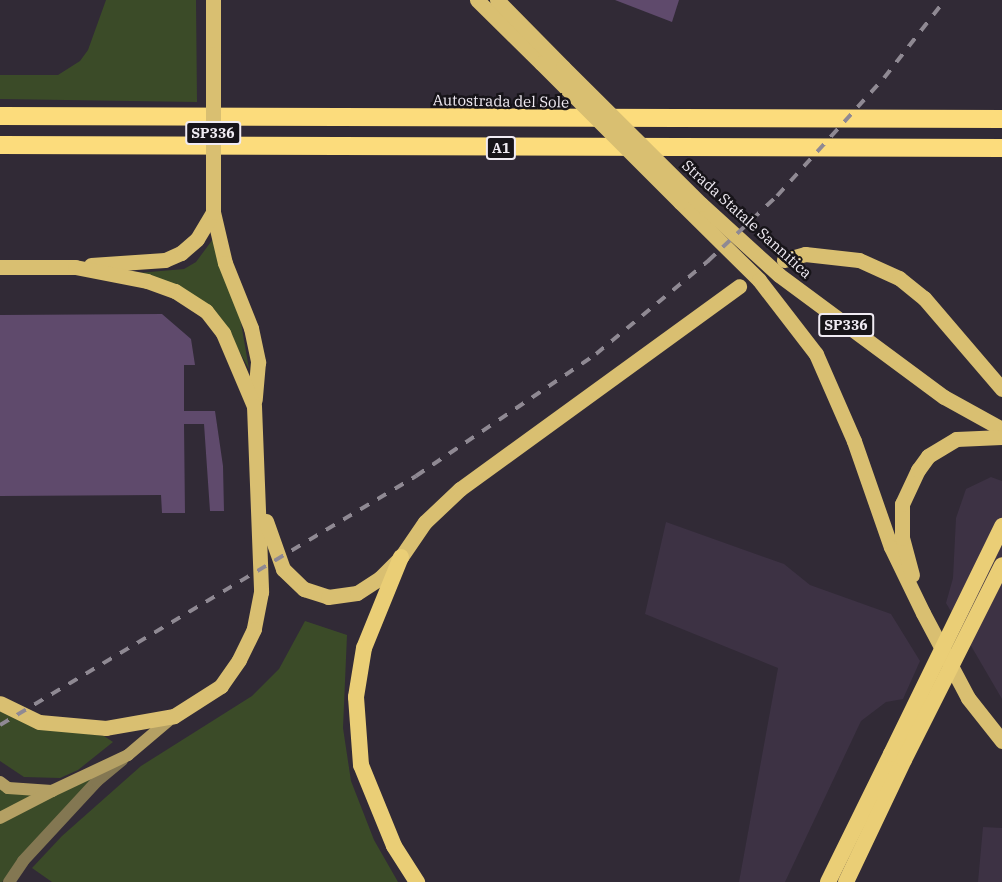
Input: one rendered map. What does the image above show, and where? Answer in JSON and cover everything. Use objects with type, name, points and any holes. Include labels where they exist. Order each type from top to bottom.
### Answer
[{"type":"highway","name":"Autostrada del Sole","points":[[0,116],[1002,120]]},
{"type":"highway","name":"A1","points":[[0,145],[1002,148]]},
{"type":"highway","points":[[846,882],[897,757],[1002,526]]},
{"type":"highway","points":[[401,557],[364,648],[356,697],[361,765],[394,846],[417,882]]},
{"type":"highway","points":[[828,882],[1002,565]]},
{"type":"main road","name":"SP336","points":[[213,0],[213,212]]},
{"type":"main road","name":"Strada Statale Sannitica","points":[[477,0],[759,280],[816,354],[854,441],[891,547],[923,613]]},
{"type":"main road","name":"Strada Statale Sannitica","points":[[497,0],[701,204],[779,276],[944,397],[1002,429]]},
{"type":"main road","points":[[0,267],[75,267],[165,260],[181,253],[196,239],[213,212]]},
{"type":"main road","points":[[0,818],[128,755],[174,716],[221,686],[240,660],[254,630],[261,592],[254,406],[258,362],[251,328],[225,263],[213,212]]},
{"type":"main road","points":[[784,260],[805,254],[859,261],[899,278],[924,298],[1002,389]]},
{"type":"main road","points":[[75,267],[147,281],[175,291],[207,311],[223,333],[254,406]]},
{"type":"main road","points":[[257,480],[268,534],[279,560],[304,589],[328,597],[357,593],[380,578],[401,557],[425,522],[460,489],[739,286]]},
{"type":"main road","points":[[1002,437],[956,439],[928,456],[907,487],[902,504],[902,538],[923,613],[968,698],[1002,741]]},
{"type":"main road","points":[[0,703],[39,722],[106,728],[174,716]]},
{"type":"main road","points":[[0,782],[8,788],[52,791]]},
{"type":"street","points":[[9,882],[23,861],[90,789],[128,755]]},
{"type":"shaded area","points":[[991,477],[1002,481],[1002,699],[946,603],[953,578],[956,518],[966,489]]},
{"type":"shaded area","points":[[666,522],[784,564],[810,585],[891,614],[920,661],[903,699],[886,702],[861,721],[785,882],[739,882],[778,668],[645,614]]},
{"type":"shaded area","points":[[983,827],[1002,828],[1002,882],[978,882]]},
{"type":"green space","points":[[106,0],[196,0],[197,102],[0,99],[0,75],[58,75],[80,61],[88,50]]},
{"type":"green space","points":[[213,239],[240,317],[249,369],[221,318],[126,274],[184,269],[196,262]]},
{"type":"green space","points":[[305,621],[347,635],[343,728],[351,781],[374,840],[398,882],[52,882],[32,868],[62,836],[141,766],[252,696],[279,669]]},
{"type":"green space","points":[[0,708],[45,728],[104,736],[113,742],[78,770],[60,778],[24,777],[0,761]]},
{"type":"green space","points":[[101,772],[0,882],[0,788],[56,795]]},
{"type":"building","points":[[615,0],[679,0],[672,22]]},
{"type":"building","points":[[162,314],[191,339],[195,365],[184,365],[184,411],[215,411],[223,466],[224,511],[210,511],[204,424],[184,424],[185,513],[162,513],[161,495],[0,496],[0,315]]},
{"type":"railway","points":[[0,725],[416,476],[596,354],[708,261],[777,196],[884,78],[945,0]]}]
